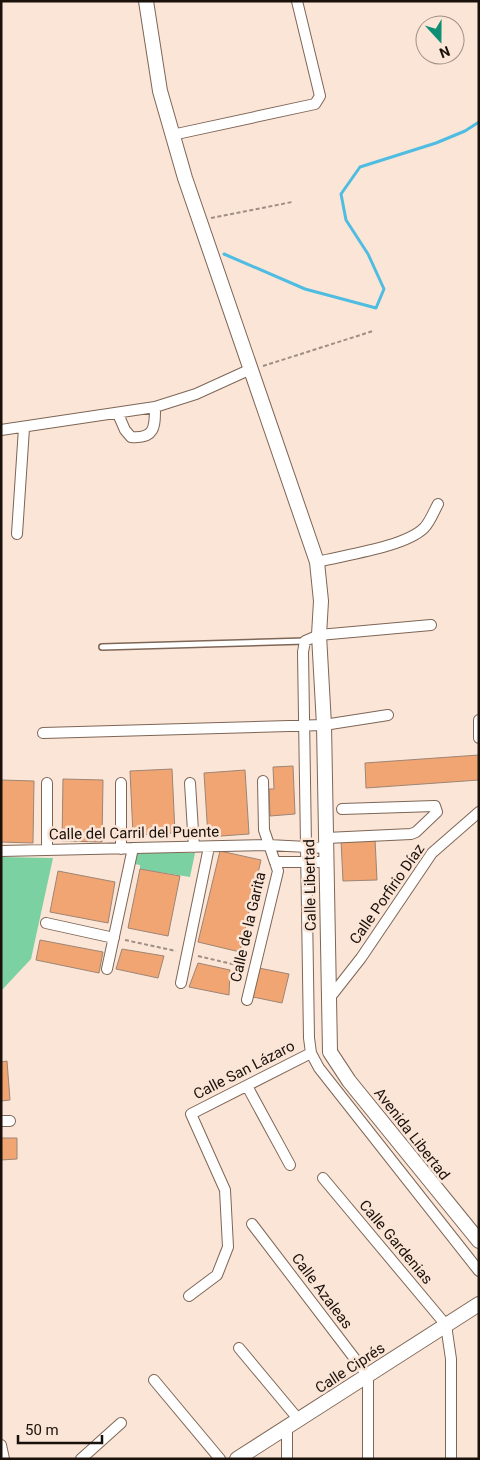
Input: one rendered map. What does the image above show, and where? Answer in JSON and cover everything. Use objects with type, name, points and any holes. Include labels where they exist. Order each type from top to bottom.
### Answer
[{"type":"main road","name":"Calle Libertad","points":[[146,1],[156,70],[172,135],[199,220],[317,562],[321,602],[319,635],[324,725],[329,1044]]},
{"type":"main road","name":"Avenida Libertad","points":[[329,1044],[333,1058],[349,1081],[440,1195],[479,1240]]},
{"type":"main road","name":"Calle Ciprés","points":[[237,1459],[479,1304]]},
{"type":"street","points":[[172,135],[315,104],[320,96],[297,1]]},
{"type":"street","points":[[1,430],[155,407],[196,394],[251,369]]},
{"type":"street","points":[[118,414],[125,430],[131,437],[141,438],[149,434],[155,424],[155,407]]},
{"type":"street","points":[[16,534],[24,428]]},
{"type":"street","points":[[317,562],[400,542],[413,536],[425,527],[438,504]]},
{"type":"street","points":[[430,625],[319,635],[305,641],[303,652],[308,862],[309,1038],[311,1053],[319,1068],[479,1271]]},
{"type":"street","points":[[43,733],[305,726],[324,725],[388,715]]},
{"type":"street","points":[[479,720],[479,738]]},
{"type":"street","points":[[263,781],[264,830],[275,862],[308,862],[326,849],[411,834],[416,832],[437,812],[435,806],[342,809]]},
{"type":"street","points":[[47,783],[47,849]]},
{"type":"street","points":[[121,783],[121,849]]},
{"type":"street","points":[[190,783],[194,847]]},
{"type":"street","name":"Calle Porfirio Díaz","points":[[328,1000],[361,958],[432,853],[479,812]]},
{"type":"street","name":"Calle del Carril del Puente","points":[[1,851],[268,845],[307,846],[326,849]]},
{"type":"street","points":[[182,984],[209,847]]},
{"type":"street","points":[[107,969],[133,848]]},
{"type":"street","name":"Calle de la Garita","points":[[247,1000],[278,871],[275,862]]},
{"type":"street","points":[[46,923],[114,938]]},
{"type":"street","name":"Calle San Lázaro","points":[[189,1296],[217,1275],[228,1247],[225,1190],[191,1114],[311,1053]]},
{"type":"street","points":[[248,1086],[290,1165]]},
{"type":"street","name":"Calle Gardenias","points":[[323,1178],[446,1325]]},
{"type":"street","name":"Calle Azaleas","points":[[252,1224],[368,1376]]},
{"type":"street","points":[[446,1325],[451,1359],[451,1459]]},
{"type":"street","points":[[240,1348],[293,1423],[287,1459]]},
{"type":"street","points":[[368,1376],[368,1459]]},
{"type":"street","points":[[154,1380],[220,1459]]},
{"type":"street","points":[[81,1459],[121,1423]]},
{"type":"street","points":[[1,1445],[4,1459]]},
{"type":"lane","points":[[102,647],[305,641]]},
{"type":"path","points":[[199,220],[292,202]]},
{"type":"path","points":[[251,369],[373,331]]},
{"type":"path","points":[[114,938],[254,969]]},
{"type":"green space","points":[[136,853],[195,853],[190,877],[140,869],[140,865],[134,864]]},
{"type":"green space","points":[[1,857],[53,858],[31,959],[1,991]]},
{"type":"building","points":[[479,755],[479,780],[366,788],[365,763]]},
{"type":"building","points":[[293,766],[295,814],[270,816],[269,789],[274,789],[273,767]]},
{"type":"building","points":[[172,769],[175,833],[133,835],[130,771]]},
{"type":"building","points":[[245,770],[249,834],[208,837],[204,773]]},
{"type":"building","points":[[63,779],[103,780],[102,842],[62,841]]},
{"type":"building","points":[[1,780],[34,781],[33,843],[1,842]]},
{"type":"building","points":[[375,839],[377,880],[343,881],[341,841]]},
{"type":"building","points":[[220,851],[261,860],[240,952],[198,942]]},
{"type":"building","points":[[140,869],[180,876],[168,936],[128,928]]},
{"type":"building","points":[[58,871],[115,882],[108,923],[50,912]]},
{"type":"building","points":[[40,940],[103,952],[99,973],[36,960]]},
{"type":"building","points":[[122,949],[164,956],[158,978],[116,969]]},
{"type":"building","points":[[198,963],[230,970],[229,995],[189,987]]},
{"type":"building","points":[[259,968],[289,974],[282,1003],[253,997]]},
{"type":"building","points":[[7,1061],[10,1100],[1,1101],[1,1062]]},
{"type":"building","points":[[1,1138],[17,1138],[17,1159],[1,1160]]},
{"type":"waterway","points":[[224,254],[305,289],[376,308],[384,289],[368,254],[346,220],[341,194],[360,167],[436,143],[465,131],[479,122]]}]
